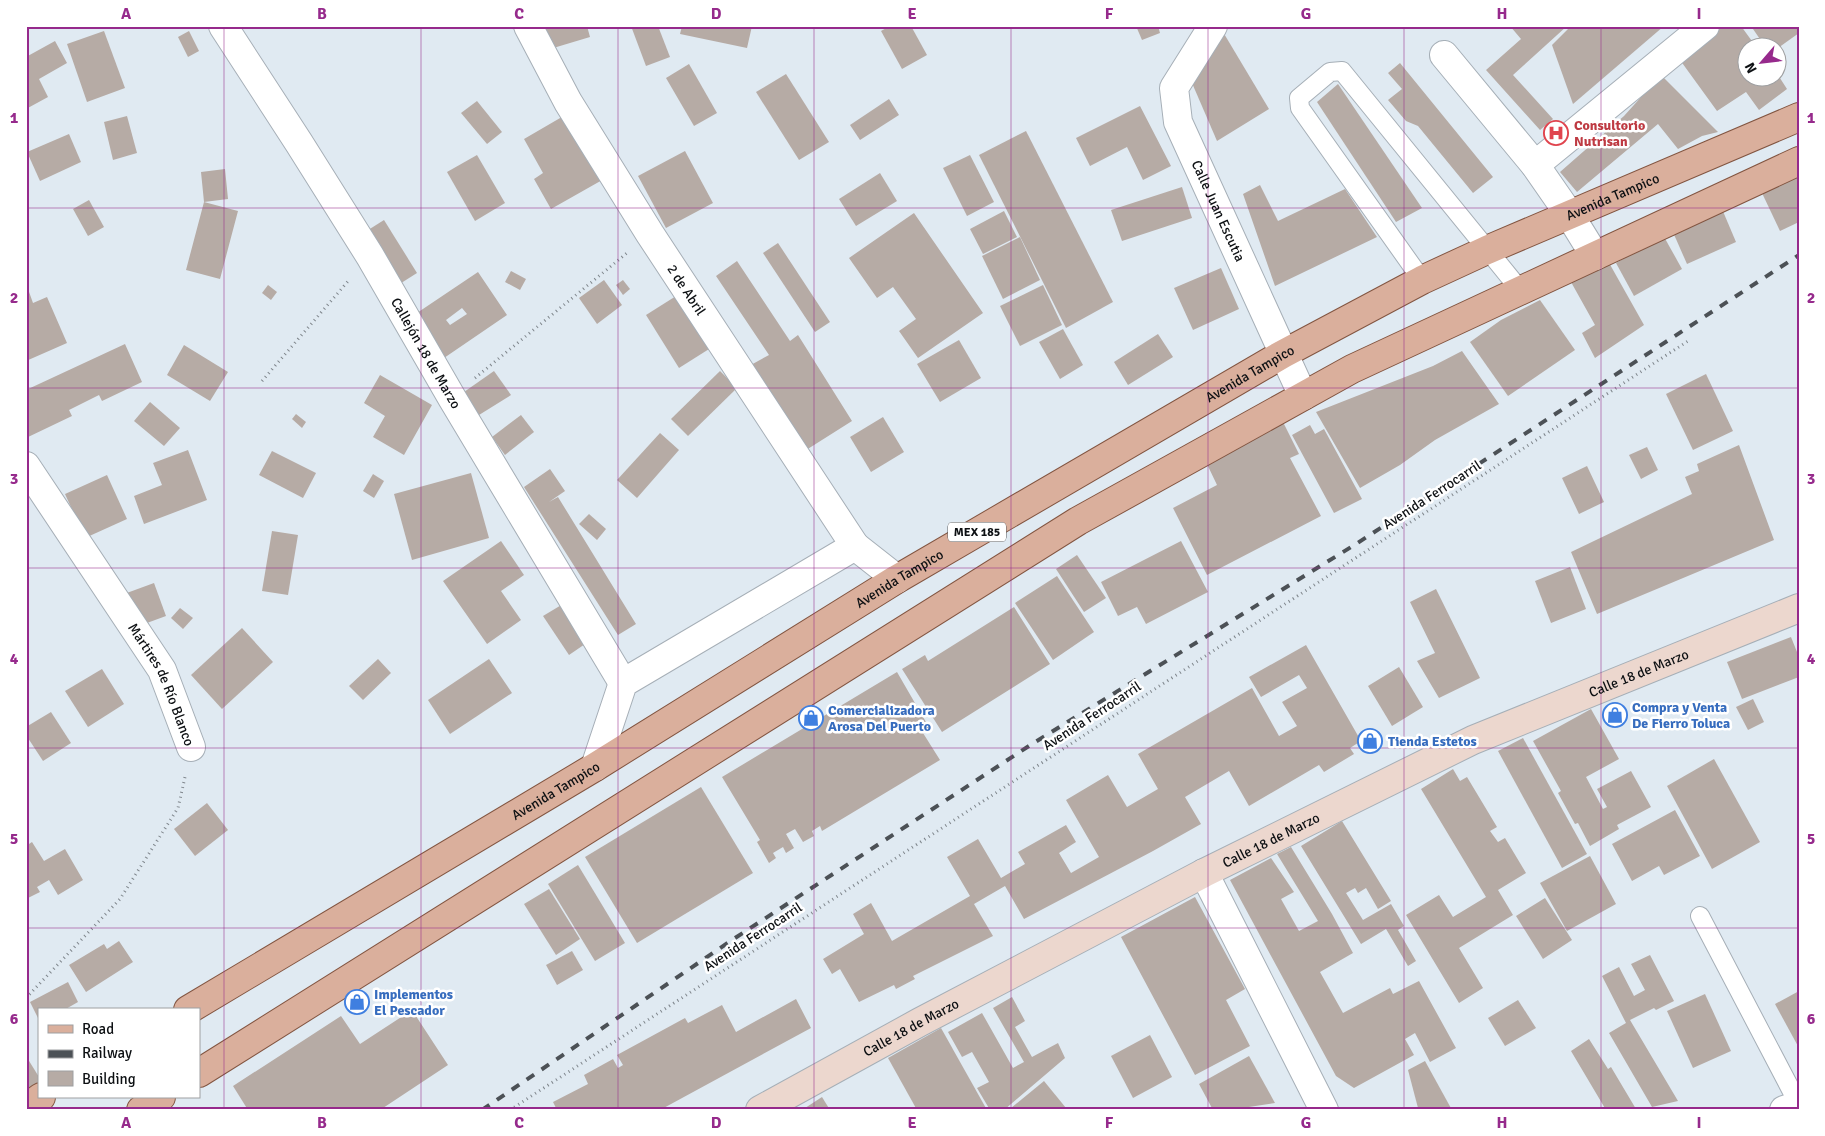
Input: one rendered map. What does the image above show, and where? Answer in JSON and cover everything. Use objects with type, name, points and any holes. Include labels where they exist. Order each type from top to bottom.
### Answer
[{"type":"main road","name":"Avenida Tampico","points":[[191,1008],[595,767],[897,578],[1283,354],[1422,280],[1487,250],[1799,117]]},
{"type":"main road","points":[[200,1072],[1078,521],[1352,369],[1799,161]]},
{"type":"main road","points":[[26,1108],[40,1098]]},
{"type":"main road","points":[[141,1110],[159,1098]]},
{"type":"street","name":"Callejón 18 de Marzo","points":[[223,26],[370,256],[452,398],[623,683]]},
{"type":"street","name":"2 de Abril","points":[[528,26],[568,102],[650,234],[855,546],[897,578]]},
{"type":"street","name":"Calle Juan Escutia","points":[[1213,26],[1174,88],[1178,122],[1303,396]]},
{"type":"street","points":[[1535,166],[1705,26]]},
{"type":"street","points":[[1444,55],[1535,166],[1569,214],[1595,256]]},
{"type":"street","name":"Mártires de Río Blanco","points":[[26,466],[162,670],[191,747]]},
{"type":"street","points":[[595,767],[623,683],[855,546]]},
{"type":"street","name":"Calle 18 de Marzo","points":[[760,1110],[920,1022],[1204,873],[1473,740],[1799,608]]},
{"type":"street","points":[[1204,873],[1324,1110]]},
{"type":"street","points":[[1784,1110],[1799,1105]]},
{"type":"lane","points":[[1422,280],[1300,108],[1299,98],[1330,72],[1342,71],[1520,291]]},
{"type":"lane","points":[[1700,916],[1799,1105]]},
{"type":"path","points":[[452,398],[650,234]]},
{"type":"path","points":[[262,380],[370,256]]},
{"type":"path","name":"Avenida Ferrocarril","points":[[510,1110],[1688,341]]},
{"type":"path","name":"Mártires de Río Blanco","points":[[26,998],[120,899],[178,808],[191,747]]},
{"type":"building","points":[[543,26],[587,26],[590,37],[550,49]]},
{"type":"building","points":[[631,26],[658,26],[670,57],[646,66]]},
{"type":"building","points":[[682,26],[752,26],[747,48],[680,34]]},
{"type":"building","points":[[890,26],[911,26],[927,55],[902,69],[881,31]]},
{"type":"building","points":[[1136,26],[1158,26],[1160,33],[1142,40]]},
{"type":"building","points":[[1510,26],[1567,26],[1513,75],[1553,119],[1540,130],[1486,70],[1521,39]]},
{"type":"building","points":[[1571,26],[1664,26],[1573,104],[1552,45]]},
{"type":"building","points":[[1719,26],[1741,26],[1750,38],[1738,38],[1738,88],[1787,89],[1759,110],[1746,92],[1717,111],[1680,60]]},
{"type":"building","points":[[1756,26],[1799,26],[1799,33],[1788,41],[1788,38],[1759,38],[1753,29]]},
{"type":"building","points":[[1220,27],[1269,109],[1217,141],[1192,83]]},
{"type":"building","points":[[104,31],[125,88],[87,102],[67,44]]},
{"type":"building","points":[[189,31],[199,51],[188,57],[178,37]]},
{"type":"building","points":[[55,41],[67,63],[39,79],[48,97],[26,109],[26,57]]},
{"type":"building","points":[[1400,63],[1493,177],[1473,193],[1418,126],[1406,121],[1388,100],[1402,89],[1388,73]]},
{"type":"building","points":[[689,64],[717,113],[694,126],[666,78]]},
{"type":"building","points":[[786,74],[829,142],[799,160],[756,92]]},
{"type":"building","points":[[1661,75],[1718,132],[1702,136],[1678,149],[1658,124],[1577,192],[1560,172],[1624,116]]},
{"type":"building","points":[[1338,84],[1422,208],[1396,222],[1317,102]]},
{"type":"building","points":[[889,99],[899,115],[860,140],[850,125]]},
{"type":"building","points":[[477,101],[502,132],[487,144],[461,113]]},
{"type":"building","points":[[1140,106],[1171,166],[1143,180],[1127,147],[1090,166],[1076,138]]},
{"type":"building","points":[[567,114],[604,179],[551,209],[534,179],[543,173],[524,139]]},
{"type":"building","points":[[127,116],[137,153],[113,160],[104,122]]},
{"type":"building","points":[[1026,131],[1113,302],[1066,328],[979,155]]},
{"type":"building","points":[[69,134],[81,162],[40,181],[27,152]]},
{"type":"building","points":[[685,151],[713,203],[666,228],[638,176]]},
{"type":"building","points":[[477,155],[505,203],[475,221],[447,172]]},
{"type":"building","points":[[970,155],[994,202],[967,216],[943,168]]},
{"type":"building","points":[[225,169],[228,199],[204,202],[201,172]]},
{"type":"building","points":[[880,173],[897,201],[856,226],[839,199]]},
{"type":"building","points":[[1799,176],[1799,222],[1780,231],[1762,193]]},
{"type":"building","points":[[1260,185],[1278,221],[1345,189],[1377,237],[1275,286],[1243,194]]},
{"type":"building","points":[[1182,187],[1192,218],[1122,241],[1111,210]]},
{"type":"building","points":[[89,200],[104,227],[88,236],[73,209]]},
{"type":"building","points":[[204,202],[238,211],[220,279],[186,270]]},
{"type":"building","points":[[1722,209],[1736,242],[1687,264],[1672,230]]},
{"type":"building","points":[[1004,211],[1017,237],[983,254],[970,229]]},
{"type":"building","points":[[914,213],[983,313],[918,358],[899,331],[916,319],[893,287],[877,298],[849,258]]},
{"type":"building","points":[[384,220],[417,273],[398,285],[365,232]]},
{"type":"building","points":[[1663,235],[1682,269],[1634,296],[1616,263]]},
{"type":"building","points":[[1020,237],[1040,280],[1003,299],[982,256]]},
{"type":"building","points":[[778,243],[830,322],[815,332],[763,253]]},
{"type":"building","points":[[737,261],[790,341],[798,335],[852,421],[803,452],[749,366],[769,355],[716,276]]},
{"type":"building","points":[[1608,261],[1644,325],[1595,358],[1582,333],[1595,325],[1571,282]]},
{"type":"building","points":[[1221,268],[1239,309],[1193,330],[1174,288]]},
{"type":"building","points":[[511,271],[526,279],[520,290],[505,282]]},
{"type":"building","points":[[478,272],[507,315],[444,358],[414,315]],"holes":[[[462,308],[467,314],[450,325],[446,320]]]},
{"type":"building","points":[[604,280],[622,305],[597,324],[579,298]]},
{"type":"building","points":[[623,280],[630,289],[623,295],[616,285]]},
{"type":"building","points":[[268,285],[277,292],[271,300],[262,293]]},
{"type":"building","points":[[1043,285],[1062,325],[1020,346],[1000,306]]},
{"type":"building","points":[[28,289],[33,303],[47,297],[67,343],[26,361],[26,290]]},
{"type":"building","points":[[684,291],[717,344],[679,368],[646,315]]},
{"type":"building","points":[[1540,300],[1575,350],[1508,396],[1470,342],[1501,320]]},
{"type":"building","points":[[1063,329],[1083,365],[1060,379],[1039,342]]},
{"type":"building","points":[[1158,334],[1173,357],[1128,385],[1114,362]]},
{"type":"building","points":[[959,340],[981,378],[940,402],[917,364]]},
{"type":"building","points":[[125,344],[142,382],[102,401],[99,395],[69,410],[72,416],[26,438],[26,390]]},
{"type":"building","points":[[184,345],[228,372],[210,401],[167,375]]},
{"type":"building","points":[[1462,351],[1499,404],[1435,440],[1400,465],[1360,488],[1316,412],[1433,366]]},
{"type":"building","points":[[494,371],[511,395],[479,415],[464,392]]},
{"type":"building","points":[[720,371],[737,388],[688,436],[671,419]]},
{"type":"building","points":[[1706,374],[1733,431],[1693,450],[1666,394]]},
{"type":"building","points":[[380,375],[432,405],[404,455],[373,437],[385,416],[364,403]]},
{"type":"building","points":[[150,402],[180,428],[164,446],[134,421]]},
{"type":"building","points":[[296,414],[306,422],[302,428],[292,419]]},
{"type":"building","points":[[521,415],[534,432],[505,455],[492,437]]},
{"type":"building","points":[[883,417],[904,452],[871,472],[850,437]]},
{"type":"building","points":[[1283,422],[1299,454],[1290,458],[1321,516],[1207,575],[1173,508],[1217,485],[1206,462]]},
{"type":"building","points":[[1310,425],[1315,434],[1324,429],[1362,499],[1334,513],[1292,435]]},
{"type":"building","points":[[660,433],[679,450],[637,498],[617,480]]},
{"type":"building","points":[[1739,445],[1774,540],[1597,614],[1571,552],[1692,494],[1685,477],[1699,471],[1697,464]]},
{"type":"building","points":[[1647,447],[1658,470],[1641,479],[1629,455]]},
{"type":"building","points":[[188,450],[207,500],[144,524],[134,496],[162,485],[153,463]]},
{"type":"building","points":[[272,451],[316,473],[303,498],[259,475]]},
{"type":"building","points":[[1587,466],[1604,502],[1579,514],[1562,478]]},
{"type":"building","points":[[550,469],[565,491],[549,502],[558,497],[636,624],[618,635],[524,487]]},
{"type":"building","points":[[471,473],[489,538],[412,560],[394,494]]},
{"type":"building","points":[[373,474],[384,481],[374,498],[363,491]]},
{"type":"building","points":[[107,475],[127,519],[85,538],[65,494]]},
{"type":"building","points":[[589,514],[606,529],[597,540],[579,524]]},
{"type":"building","points":[[272,531],[298,535],[288,595],[262,591]]},
{"type":"building","points":[[501,541],[524,575],[501,591],[521,620],[487,644],[443,581]]},
{"type":"building","points":[[1181,541],[1208,592],[1146,624],[1137,607],[1118,616],[1101,582]]},
{"type":"building","points":[[1077,555],[1106,598],[1084,612],[1056,569]]},
{"type":"building","points":[[1570,567],[1586,609],[1551,623],[1535,581]]},
{"type":"building","points":[[1057,576],[1094,632],[1053,660],[1015,603]]},
{"type":"building","points":[[154,583],[166,616],[136,627],[124,594]]},
{"type":"building","points":[[1436,589],[1480,678],[1439,698],[1417,661],[1435,653],[1410,602]]},
{"type":"building","points":[[563,604],[588,642],[569,655],[543,616]]},
{"type":"building","points":[[1014,607],[1050,664],[942,732],[902,669],[925,655],[928,661]]},
{"type":"building","points":[[180,608],[193,618],[183,629],[171,618]]},
{"type":"building","points":[[242,628],[273,662],[222,709],[191,675]]},
{"type":"building","points":[[1791,637],[1799,657],[1799,677],[1742,699],[1727,662]]},
{"type":"building","points":[[1306,645],[1361,741],[1350,748],[1354,754],[1324,772],[1319,765],[1249,806],[1229,771],[1185,797],[1201,824],[1024,919],[1005,886],[974,904],[993,936],[913,976],[915,979],[896,989],[894,985],[859,1002],[840,969],[832,974],[823,959],[864,934],[853,914],[871,903],[892,941],[970,896],[947,857],[978,839],[1001,878],[1025,864],[1018,852],[1066,825],[1076,842],[1059,853],[1071,873],[1099,857],[1066,800],[1108,775],[1127,807],[1158,789],[1138,754],[1252,688],[1279,736],[1297,726],[1282,702],[1307,688],[1299,675],[1261,697],[1249,677]]},
{"type":"building","points":[[378,659],[391,673],[363,700],[349,686]]},
{"type":"building","points":[[489,659],[512,693],[450,734],[428,700]]},
{"type":"building","points":[[1399,667],[1423,707],[1392,726],[1368,686]]},
{"type":"building","points":[[102,669],[124,704],[88,727],[65,691]]},
{"type":"building","points":[[897,672],[930,729],[923,733],[940,760],[822,831],[820,826],[812,831],[814,836],[803,842],[795,829],[786,834],[794,848],[786,853],[783,847],[773,853],[776,858],[769,863],[757,842],[760,840],[722,777]]},
{"type":"building","points":[[1753,699],[1764,722],[1748,730],[1736,707]]},
{"type":"building","points":[[1591,709],[1619,759],[1586,777],[1603,809],[1607,807],[1597,789],[1631,771],[1651,807],[1617,825],[1619,829],[1590,846],[1578,823],[1575,824],[1558,793],[1561,791],[1533,741]]},
{"type":"building","points":[[51,712],[71,743],[43,761],[26,735],[26,727]]},
{"type":"building","points":[[1523,738],[1587,854],[1562,868],[1498,751]]},
{"type":"building","points":[[1714,759],[1760,842],[1712,869],[1667,786]]},
{"type":"building","points":[[1453,769],[1460,781],[1467,777],[1497,827],[1490,831],[1498,842],[1505,838],[1526,873],[1498,890],[1513,915],[1459,948],[1483,988],[1459,1003],[1406,915],[1439,895],[1453,917],[1486,897],[1421,789]]},
{"type":"building","points":[[701,787],[753,873],[637,943],[585,857]]},
{"type":"building","points":[[207,803],[228,830],[195,856],[174,829]]},
{"type":"building","points":[[1675,810],[1700,856],[1664,875],[1659,866],[1632,881],[1612,844]]},
{"type":"building","points":[[1342,821],[1391,901],[1378,909],[1366,888],[1358,893],[1355,888],[1346,893],[1363,920],[1391,904],[1404,926],[1398,930],[1416,961],[1408,966],[1386,929],[1361,944],[1301,846]]},
{"type":"building","points":[[32,842],[44,861],[65,849],[83,880],[58,895],[49,880],[37,887],[40,892],[26,899],[26,846]]},
{"type":"building","points":[[1291,847],[1332,914],[1353,953],[1320,972],[1343,1013],[1390,988],[1393,994],[1419,981],[1456,1048],[1430,1062],[1415,1033],[1405,1039],[1414,1055],[1354,1088],[1336,1076],[1230,880],[1271,858],[1294,892],[1281,899],[1299,931],[1318,921],[1277,854]]},
{"type":"building","points":[[1590,856],[1616,904],[1567,931],[1540,883]]},
{"type":"building","points":[[578,865],[625,943],[595,961],[548,884]]},
{"type":"building","points":[[549,889],[580,939],[556,955],[524,904]]},
{"type":"building","points":[[1195,897],[1245,989],[1226,1000],[1250,1046],[1195,1075],[1121,937]]},
{"type":"building","points":[[1545,898],[1572,940],[1543,959],[1516,916]]},
{"type":"building","points":[[119,941],[133,962],[86,992],[69,965],[104,944],[107,949]]},
{"type":"building","points":[[572,951],[583,970],[557,985],[546,965]]},
{"type":"building","points":[[1650,955],[1674,1001],[1656,1010],[1654,1008],[1630,1020],[1678,1101],[1652,1107],[1609,1033],[1626,1023],[1602,976],[1619,967],[1634,996],[1645,990],[1631,964]]},
{"type":"building","points":[[68,982],[78,1002],[68,1008],[38,1008],[38,1018],[30,1002]]},
{"type":"building","points":[[1799,991],[1799,1048],[1775,1004]]},
{"type":"building","points":[[1705,994],[1731,1051],[1693,1068],[1667,1011]]},
{"type":"building","points":[[1012,997],[1025,1021],[1015,1027],[1032,1057],[1058,1043],[1065,1058],[1004,1110],[990,1110],[977,1088],[989,1082],[972,1052],[962,1057],[948,1032],[982,1013],[1013,1068],[1024,1062],[993,1008]]},
{"type":"building","points":[[796,999],[811,1028],[660,1110],[557,1110],[553,1102],[588,1084],[584,1075],[613,1059],[618,1068],[623,1065],[617,1055],[685,1018],[688,1023],[722,1005],[736,1032]]},
{"type":"building","points":[[1518,1000],[1536,1028],[1505,1046],[1488,1018]]},
{"type":"building","points":[[412,1010],[448,1065],[380,1110],[248,1110],[233,1086],[341,1016],[360,1044]]},
{"type":"building","points":[[941,1028],[987,1110],[917,1110],[888,1058]]},
{"type":"building","points":[[1150,1035],[1172,1077],[1133,1098],[1111,1056]]},
{"type":"building","points":[[1589,1039],[1608,1069],[1611,1067],[1636,1109],[1606,1110],[1571,1051]]},
{"type":"building","points":[[26,1056],[38,1075],[38,1090],[26,1096]]},
{"type":"building","points":[[1249,1056],[1275,1103],[1229,1110],[1213,1110],[1199,1084]]},
{"type":"building","points":[[1425,1061],[1452,1110],[1426,1110],[1418,1108],[1408,1070]]},
{"type":"building","points":[[1044,1081],[1066,1108],[1064,1110],[1012,1110],[1011,1108]]},
{"type":"building","points":[[822,1097],[830,1110],[802,1110]]},
{"type":"railway","points":[[482,1110],[732,940],[1032,744],[1356,544],[1799,255]]},
{"type":"place","name":"Consultorio Nutrisan","points":[[1556,133]]},
{"type":"place","name":"Compra y Venta De Fierro Toluca","points":[[1615,715]]},
{"type":"place","name":"Comercializadora Arosa Del Puerto","points":[[811,718]]},
{"type":"place","name":"Tienda Estetos","points":[[1370,741]]},
{"type":"place","name":"Implementos El Pescador","points":[[357,1002]]}]
